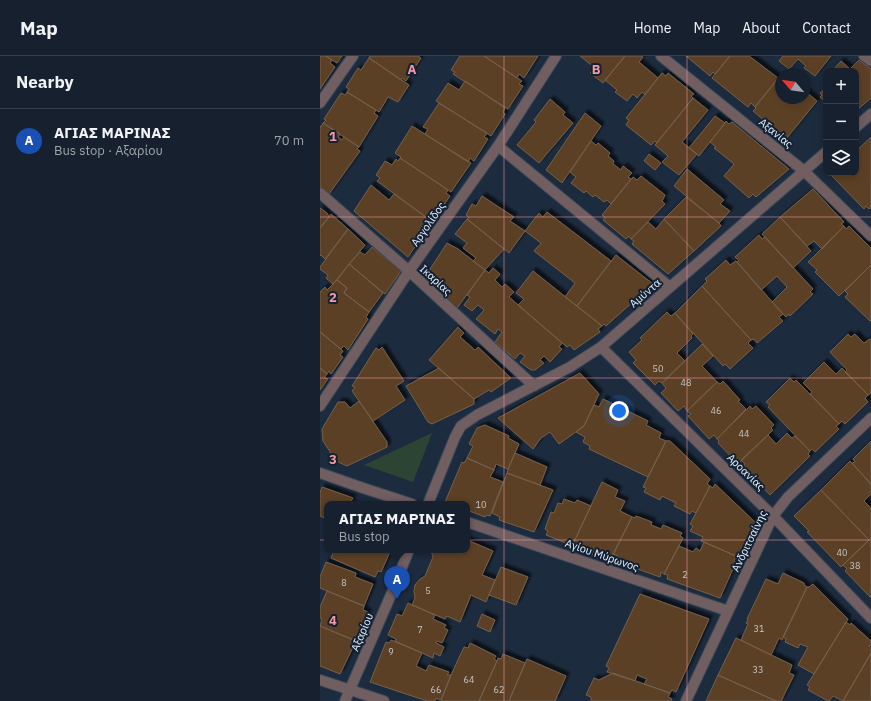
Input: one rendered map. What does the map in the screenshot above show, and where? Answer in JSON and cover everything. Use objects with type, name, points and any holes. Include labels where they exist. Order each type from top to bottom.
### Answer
[{"type":"street","points":[[320,103],[353,56]]},
{"type":"street","name":"Αργολίδος","points":[[320,406],[410,272],[498,146],[556,56]]},
{"type":"street","name":"Αξανίας","points":[[661,56],[804,171],[871,236]]},
{"type":"street","points":[[864,56],[871,61]]},
{"type":"street","points":[[859,124],[871,114]]},
{"type":"street","points":[[498,146],[670,287]]},
{"type":"street","name":"Αμύντα","points":[[429,501],[455,436],[461,426],[477,415],[534,386],[601,347],[823,155]]},
{"type":"street","name":"Ικαρίας","points":[[320,193],[410,272],[534,386]]},
{"type":"street","name":"Αροανίας","points":[[601,347],[773,516],[871,618]]},
{"type":"street","name":"Ανδριτσαίνης","points":[[686,701],[773,516],[788,497],[871,418]]},
{"type":"street","points":[[320,473],[403,501]]},
{"type":"street","name":"Αγίου Μύρωνος","points":[[470,523],[728,611]]},
{"type":"street","name":"Αξαρίου","points":[[345,701],[408,553]]},
{"type":"street","points":[[320,680],[384,701]]},
{"type":"green space","points":[[432,433],[413,482],[364,465]]},
{"type":"building","points":[[320,56],[326,56],[332,60],[330,63],[335,67],[320,89]]},
{"type":"building","points":[[326,56],[342,56],[337,63]]},
{"type":"building","points":[[370,56],[418,56],[421,58],[406,81],[402,78],[401,80],[369,58]]},
{"type":"building","points":[[460,56],[484,56],[522,81],[519,84],[523,86],[508,109],[453,74],[455,72],[451,70]]},
{"type":"building","points":[[484,56],[538,56],[524,78],[519,74],[517,78]]},
{"type":"building","points":[[580,56],[625,56],[603,83],[590,73],[595,68]]},
{"type":"building","points":[[625,56],[643,57],[639,62],[658,78],[645,95],[642,92],[637,98],[633,94],[627,101],[615,92],[617,90],[605,80]]},
{"type":"building","points":[[686,56],[730,56],[715,74],[713,72],[710,76]]},
{"type":"building","points":[[730,56],[749,56],[775,76],[775,82],[755,107],[751,103],[748,107],[712,78]]},
{"type":"building","points":[[783,56],[831,56],[815,76],[811,73],[811,68],[804,68],[806,66],[798,59],[790,68],[779,61]]},
{"type":"building","points":[[369,58],[409,85],[398,102],[388,97],[379,112],[347,92],[349,89],[346,87],[358,68],[361,70]]},
{"type":"building","points":[[859,60],[871,69],[871,98],[859,108],[859,68],[851,68]]},
{"type":"building","points":[[841,61],[849,68],[835,68]]},
{"type":"building","points":[[662,73],[666,76],[668,73],[694,94],[691,96],[693,98],[657,143],[655,141],[651,145],[626,125],[629,120],[626,118]]},
{"type":"building","points":[[465,81],[505,108],[503,112],[505,114],[491,136],[436,101],[448,83],[459,90]]},
{"type":"building","points":[[775,82],[775,104],[811,104],[811,96],[817,101],[786,139],[753,111],[756,108],[755,107]]},
{"type":"building","points":[[823,90],[823,100],[820,97],[822,95],[820,93]]},
{"type":"building","points":[[347,92],[376,110],[374,113],[378,116],[359,147],[323,123],[326,120],[324,119],[341,93],[345,95]]},
{"type":"building","points":[[693,98],[708,110],[682,142],[697,154],[679,175],[662,162],[668,156],[655,145]]},
{"type":"building","points":[[550,99],[565,112],[563,115],[573,123],[539,163],[517,145],[536,122],[534,120]]},
{"type":"building","points":[[439,103],[487,133],[484,137],[488,139],[474,161],[470,158],[468,162],[425,134],[428,129],[423,127]]},
{"type":"building","points":[[585,113],[601,126],[562,183],[546,170]]},
{"type":"building","points":[[715,116],[725,123],[699,156],[689,148]]},
{"type":"building","points":[[726,121],[729,124],[732,122],[789,169],[756,197],[753,194],[749,198],[724,176],[734,164],[714,148],[716,147],[710,142]]},
{"type":"building","points":[[323,123],[340,134],[338,137],[342,140],[344,137],[359,147],[357,149],[360,151],[329,194],[320,186],[320,126],[321,127]]},
{"type":"building","points":[[412,126],[471,163],[451,192],[400,158],[401,157],[395,153]]},
{"type":"building","points":[[871,137],[871,207],[869,209],[866,206],[864,209],[832,176],[859,176],[859,148]]},
{"type":"building","points":[[591,141],[596,145],[598,143],[610,153],[608,156],[614,161],[613,164],[621,170],[623,166],[632,173],[628,177],[631,179],[611,204],[607,200],[604,202],[595,195],[593,197],[586,191],[584,193],[571,183],[576,177],[570,172]]},
{"type":"building","points":[[649,154],[661,163],[655,170],[644,161]]},
{"type":"building","points":[[400,158],[448,190],[446,193],[450,196],[434,219],[432,217],[430,220],[377,181],[380,178],[376,175],[385,161],[392,165],[396,159],[398,161]]},
{"type":"building","points":[[687,169],[724,200],[720,204],[730,211],[719,223],[674,186]]},
{"type":"building","points":[[641,176],[665,195],[662,201],[665,204],[631,239],[629,236],[626,239],[603,220],[605,217],[602,215],[633,177],[637,180]]},
{"type":"building","points":[[371,185],[389,200],[394,194],[430,220],[427,223],[430,225],[408,257],[354,211]]},
{"type":"building","points":[[813,189],[844,222],[841,224],[844,226],[822,249],[814,241],[807,246],[780,217]]},
{"type":"building","points":[[482,196],[514,217],[510,221],[525,231],[509,253],[467,219],[469,217],[466,215],[472,204],[476,206]]},
{"type":"building","points":[[686,197],[721,226],[694,251],[664,219]]},
{"type":"building","points":[[320,208],[327,213],[329,217],[320,228]]},
{"type":"building","points":[[547,212],[611,261],[577,306],[565,297],[575,283],[534,251],[541,243],[525,231],[539,213],[543,217]]},
{"type":"building","points":[[331,214],[348,229],[325,259],[321,255],[320,256],[320,228]]},
{"type":"building","points":[[780,217],[811,251],[793,268],[762,234]]},
{"type":"building","points":[[467,219],[504,249],[485,270],[473,261],[476,258],[463,248],[467,243],[455,234]]},
{"type":"building","points":[[664,219],[694,251],[668,274],[632,244],[634,241],[631,239],[648,222],[656,229]]},
{"type":"building","points":[[844,226],[846,229],[849,226],[871,248],[871,265],[839,296],[815,272],[817,270],[808,262]]},
{"type":"building","points":[[348,229],[365,245],[333,284],[326,278],[328,275],[320,269],[320,267]]},
{"type":"building","points":[[759,235],[762,239],[765,237],[813,289],[810,292],[813,294],[790,316],[789,314],[786,317],[772,302],[787,287],[777,276],[761,290],[737,262],[739,261],[735,257]]},
{"type":"building","points":[[447,243],[458,249],[485,270],[457,308],[425,280],[425,277]]},
{"type":"building","points":[[372,247],[401,271],[385,294],[349,264],[360,252],[365,255]]},
{"type":"building","points":[[616,255],[653,284],[606,326],[604,324],[602,326],[577,306]]},
{"type":"building","points":[[726,260],[730,265],[736,261],[783,314],[779,317],[783,321],[757,343],[754,339],[751,340],[702,286],[707,281],[705,279]]},
{"type":"building","points":[[349,264],[383,293],[369,312],[344,293],[347,288],[337,280]]},
{"type":"building","points":[[871,265],[870,321],[845,297],[848,294],[845,291]]},
{"type":"building","points":[[493,268],[500,274],[495,280],[502,287],[505,284],[514,292],[509,297],[562,343],[559,347],[562,349],[550,362],[544,356],[540,360],[544,363],[535,370],[531,370],[520,362],[525,356],[520,353],[515,359],[495,342],[502,332],[498,329],[495,334],[476,319],[484,310],[478,305],[472,311],[464,305],[470,297],[467,295],[485,270],[489,273]]},
{"type":"building","points":[[533,271],[602,326],[598,329],[600,332],[574,350],[570,345],[567,347],[518,305],[524,299],[516,293]]},
{"type":"building","points":[[337,280],[347,288],[344,293],[369,312],[366,317],[368,319],[348,350],[344,346],[341,349],[320,332],[320,292],[325,287],[327,290]]},
{"type":"building","points":[[702,286],[751,340],[748,343],[753,348],[730,369],[725,364],[723,366],[675,313]]},
{"type":"building","points":[[667,312],[671,316],[675,313],[693,334],[691,336],[692,338],[677,353],[685,361],[662,383],[659,381],[655,385],[633,363],[636,360],[629,352],[642,340],[640,338]]},
{"type":"building","points":[[458,327],[464,333],[460,337],[475,350],[478,347],[511,378],[491,392],[489,390],[474,399],[429,360]]},
{"type":"building","points":[[320,332],[343,351],[340,355],[343,357],[331,374],[329,371],[327,374],[320,368]]},
{"type":"building","points":[[848,334],[851,337],[855,334],[864,343],[870,339],[871,340],[871,393],[868,395],[845,372],[847,370],[830,352]]},
{"type":"building","points":[[702,344],[713,356],[702,366],[717,382],[687,411],[684,406],[678,411],[661,393],[666,388],[662,383]]},
{"type":"building","points":[[382,347],[404,381],[396,386],[405,400],[373,421],[352,391],[355,387],[352,386],[376,348],[379,350]]},
{"type":"building","points":[[824,362],[836,374],[842,368],[868,395],[865,398],[868,402],[845,424],[842,421],[839,424],[810,394],[812,392],[803,383]]},
{"type":"building","points":[[320,368],[327,374],[324,378],[328,379],[320,390]]},
{"type":"building","points":[[439,368],[474,399],[474,404],[432,424],[428,422],[406,386]]},
{"type":"building","points":[[580,373],[599,394],[584,426],[559,444],[550,432],[541,438],[533,449],[498,418]]},
{"type":"building","points":[[790,378],[794,382],[796,380],[839,424],[836,426],[839,429],[815,452],[812,449],[810,451],[768,407],[770,405],[766,402]]},
{"type":"building","points":[[723,381],[746,409],[717,439],[714,435],[709,439],[688,416],[691,414],[687,411],[717,382],[720,384]]},
{"type":"building","points":[[603,399],[648,421],[646,425],[661,433],[659,438],[666,441],[648,477],[589,449],[590,446],[583,442],[585,437],[576,432],[584,426],[594,405],[599,407]]},
{"type":"building","points":[[359,401],[387,442],[387,447],[347,466],[336,461],[323,441],[322,429],[338,402],[345,402],[350,408]]},
{"type":"building","points":[[750,406],[752,409],[756,406],[774,425],[771,428],[773,430],[740,462],[738,460],[736,462],[718,443],[719,441],[717,439]]},
{"type":"building","points":[[485,425],[509,436],[508,438],[519,444],[508,469],[496,464],[494,470],[467,458],[473,446],[469,444],[477,428]]},
{"type":"building","points":[[787,433],[792,438],[795,436],[810,451],[808,454],[810,456],[770,495],[742,466],[745,464],[741,460],[768,435],[776,444]]},
{"type":"building","points":[[666,441],[670,441],[710,479],[707,484],[710,486],[696,513],[692,511],[690,514],[674,506],[676,503],[662,496],[660,500],[644,492],[646,488],[643,487]]},
{"type":"building","points":[[871,441],[871,484],[852,463],[855,462],[853,459]]},
{"type":"building","points":[[515,453],[547,467],[540,485],[507,473]]},
{"type":"building","points":[[467,458],[494,470],[490,477],[503,482],[490,516],[487,515],[485,517],[470,511],[470,501],[445,501],[462,462],[464,463]]},
{"type":"building","points":[[850,461],[871,484],[871,494],[864,501],[871,508],[871,538],[869,540],[821,490]]},
{"type":"building","points":[[507,473],[553,490],[534,532],[499,520],[500,517],[492,513]]},
{"type":"building","points":[[602,482],[618,490],[615,497],[625,501],[620,511],[632,517],[612,557],[607,555],[605,559],[577,549],[578,545],[573,544]]},
{"type":"building","points":[[715,484],[756,523],[740,554],[738,553],[736,556],[701,541],[703,537],[690,531],[693,526],[690,524],[710,486],[713,488]]},
{"type":"building","points":[[322,487],[353,498],[351,501],[324,501],[324,518],[320,516],[320,493]]},
{"type":"building","points":[[821,490],[869,540],[841,567],[807,532],[809,531],[794,516]]},
{"type":"building","points":[[564,499],[575,503],[577,500],[591,506],[573,544],[569,542],[568,544],[546,535],[548,531],[545,529],[551,512],[554,513],[558,503],[562,504]]},
{"type":"building","points":[[636,516],[652,522],[651,525],[661,529],[663,525],[682,533],[680,536],[683,538],[664,574],[661,572],[660,577],[615,561],[618,556],[613,554],[632,517],[635,518]]},
{"type":"building","points":[[871,538],[871,598],[845,571],[847,569],[843,565]]},
{"type":"building","points":[[470,541],[493,551],[482,575],[495,580],[486,602],[471,595],[460,622],[447,616],[445,619],[412,605],[415,598],[415,585],[425,576],[433,557],[432,553],[470,553]]},
{"type":"building","points":[[704,542],[736,556],[734,561],[736,562],[720,598],[667,579],[668,575],[664,574],[679,546],[693,552],[696,548],[700,551]]},
{"type":"building","points":[[333,553],[390,553],[381,572],[378,571],[375,577],[331,558]]},
{"type":"building","points":[[326,562],[356,573],[355,577],[373,584],[364,606],[320,588],[320,577]]},
{"type":"building","points":[[501,567],[528,577],[516,605],[489,595]]},
{"type":"building","points":[[783,573],[804,583],[807,587],[782,640],[779,638],[771,655],[741,640],[748,624],[746,623],[748,620],[747,619],[766,579],[778,584]]},
{"type":"building","points":[[813,584],[848,619],[814,674],[798,665],[808,647],[800,644],[798,648],[785,642],[786,639],[783,637],[807,587]]},
{"type":"building","points":[[327,591],[364,606],[363,610],[368,612],[356,641],[320,626],[322,619],[320,618],[320,607]]},
{"type":"building","points":[[640,594],[709,619],[676,692],[672,690],[670,693],[644,684],[647,679],[637,675],[635,681],[607,672],[609,668],[606,666]]},
{"type":"building","points":[[408,603],[435,615],[433,619],[446,625],[444,628],[448,630],[442,643],[437,641],[436,643],[444,647],[440,656],[434,653],[433,658],[395,641],[396,639],[388,635],[397,614],[402,616]]},
{"type":"building","points":[[482,614],[495,620],[490,632],[477,626]]},
{"type":"building","points":[[846,622],[850,625],[851,623],[871,641],[871,645],[869,646],[871,648],[871,653],[843,701],[833,696],[828,701],[808,690],[810,687],[807,685]]},
{"type":"building","points":[[320,626],[356,641],[340,674],[320,666]]},
{"type":"building","points":[[736,638],[792,665],[789,673],[794,675],[781,701],[776,701],[718,675]]},
{"type":"building","points":[[391,640],[422,653],[416,666],[426,671],[429,665],[449,672],[447,675],[451,675],[441,700],[436,698],[435,701],[427,701],[370,682],[386,642],[389,643]]},
{"type":"building","points":[[470,643],[496,656],[494,659],[497,661],[479,701],[441,700],[464,647],[468,648]]},
{"type":"building","points":[[871,653],[871,701],[843,701]]},
{"type":"building","points":[[503,654],[525,663],[509,701],[479,701],[498,658],[501,659]]},
{"type":"building","points":[[527,659],[566,676],[555,701],[509,701]]},
{"type":"building","points":[[613,673],[670,693],[668,697],[672,699],[671,701],[591,701],[591,697],[586,695],[594,678],[599,680]]},
{"type":"building","points":[[718,675],[776,701],[706,701]]},
{"type":"place","name":"ΑΓΙΑΣ ΜΑΡΙΝΑΣ","points":[[397,599]]}]
